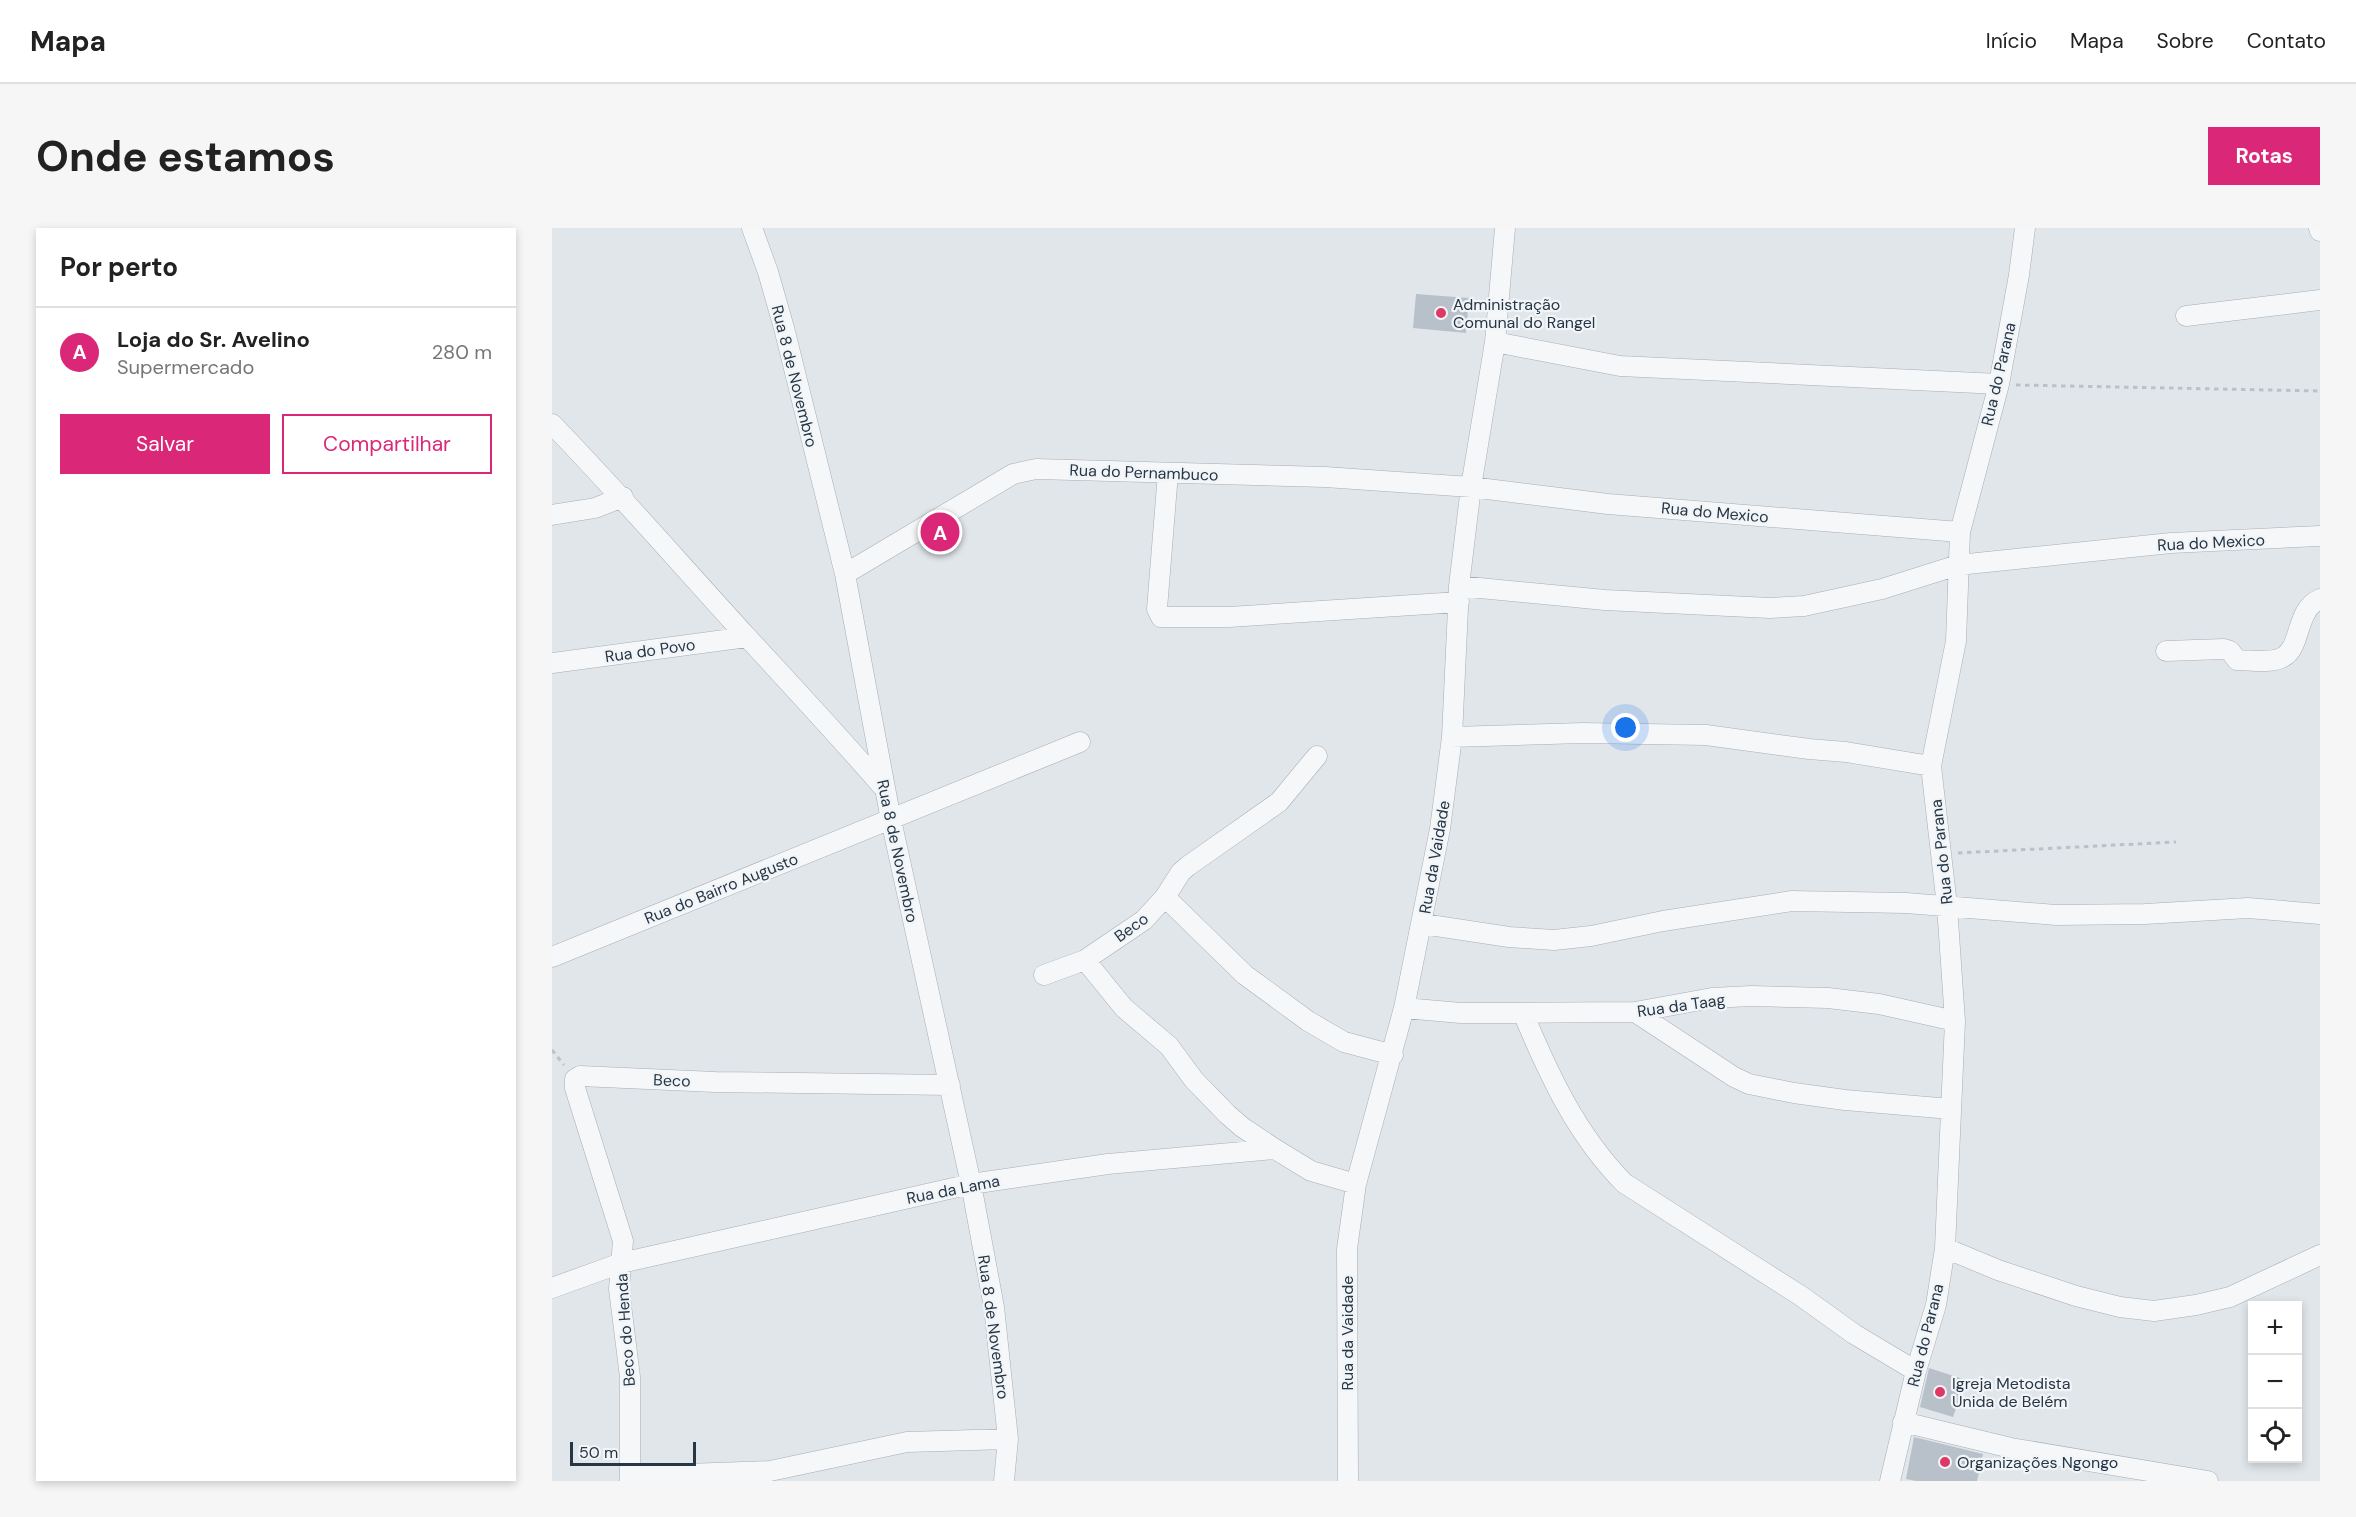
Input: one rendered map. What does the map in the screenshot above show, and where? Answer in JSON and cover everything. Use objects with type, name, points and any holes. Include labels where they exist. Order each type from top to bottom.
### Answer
[{"type":"street","name":"Rua 8 de Novembro","points":[[752,228],[781,318],[844,574],[884,788],[971,1184],[994,1307],[1008,1439],[1004,1481]]},
{"type":"street","name":"Rua da Vaidade","points":[[1348,1481],[1347,1266],[1356,1184],[1404,1008],[1423,924],[1440,830],[1452,737],[1459,594],[1472,487],[1496,342],[1505,228]]},
{"type":"street","name":"Rua do Parana","points":[[1890,1480],[1916,1371],[1936,1305],[1945,1248],[1955,1021],[1947,906],[1931,766],[1956,641],[1960,532],[1999,384],[2019,275],[2025,228]]},
{"type":"street","points":[[2187,315],[2320,300]]},
{"type":"street","points":[[1496,342],[1620,366],[1999,384]]},
{"type":"street","points":[[552,424],[623,497],[884,788]]},
{"type":"street","name":"Rua do Pernambuco","points":[[844,574],[1013,474],[1036,469],[1325,477],[1472,487]]},
{"type":"street","name":"Rua do Mexico","points":[[1168,473],[1157,609],[1161,617],[1229,616],[1459,594],[1770,608],[1804,606],[1882,589],[1958,565],[2170,543],[2320,536]]},
{"type":"street","name":"Rua do Mexico","points":[[1472,487],[1608,504],[1960,532]]},
{"type":"street","points":[[552,515],[596,508],[623,497]]},
{"type":"street","points":[[2166,651],[2224,649],[2230,651],[2237,660],[2276,660],[2290,652],[2305,613],[2320,600]]},
{"type":"street","name":"Rua do Povo","points":[[552,663],[747,637]]},
{"type":"street","points":[[1452,737],[1583,733],[1706,735],[1846,752],[1931,766]]},
{"type":"street","name":"Rua do Bairro Augusto","points":[[552,957],[1080,742]]},
{"type":"street","name":"Beco","points":[[1044,975],[1085,960],[1144,920],[1165,897],[1181,872],[1279,802],[1317,756]]},
{"type":"street","points":[[1165,897],[1245,975],[1308,1021],[1344,1042],[1392,1055]]},
{"type":"street","points":[[1423,924],[1535,940],[1554,940],[1591,936],[1663,921],[1792,901],[1947,906],[2056,915],[2145,914],[2248,908],[2320,914]]},
{"type":"street","points":[[1085,960],[1124,1008],[1169,1046],[1194,1080],[1242,1127],[1317,1173],[1356,1184]]},
{"type":"street","name":"Rua da Taag","points":[[1404,1008],[1461,1013],[1635,1012],[1712,998],[1817,997],[1879,1004],[1955,1021]]},
{"type":"street","points":[[1635,1012],[1734,1077],[1749,1084],[1845,1100],[1951,1109]]},
{"type":"street","points":[[1523,1013],[1548,1074],[1563,1102],[1604,1162],[1624,1183],[1801,1296],[1854,1334],[1916,1371]]},
{"type":"street","name":"Beco","points":[[575,1079],[580,1076],[715,1082],[950,1085]]},
{"type":"street","name":"Beco do Henda","points":[[575,1079],[575,1088],[622,1232],[624,1250],[619,1289],[630,1377],[630,1479]]},
{"type":"street","name":"Rua da Lama","points":[[552,1288],[621,1263],[971,1184],[1108,1164],[1275,1149]]},
{"type":"street","points":[[1945,1248],[1998,1270],[2076,1296],[2154,1311],[2230,1297],[2320,1255]]},
{"type":"street","points":[[1903,1422],[2011,1448],[2208,1481]]},
{"type":"street","points":[[630,1479],[752,1473],[810,1464],[907,1442],[1008,1439]]},
{"type":"path","points":[[1999,384],[2320,391]]},
{"type":"path","points":[[1941,854],[2176,842]]},
{"type":"building","name":"Administração Comunal do Rangel","points":[[1416,294],[1469,298],[1466,333],[1413,328]]},
{"type":"building","name":"Igreja Metodista Unida de Belém","points":[[1929,1368],[1966,1380],[1953,1417],[1920,1407]]},
{"type":"building","name":"Organizações Ngongo","points":[[1914,1437],[1983,1454],[1977,1481],[1906,1479]]},
{"type":"place","name":"Administração Comunal do Rangel","points":[[1441,313]]},
{"type":"place","name":"Loja do Sr. Avelino","points":[[940,532]]},
{"type":"place","name":"Igreja Metodista Unida de Belém","points":[[1940,1392]]},
{"type":"place","name":"Organizações Ngongo","points":[[1945,1462]]}]
